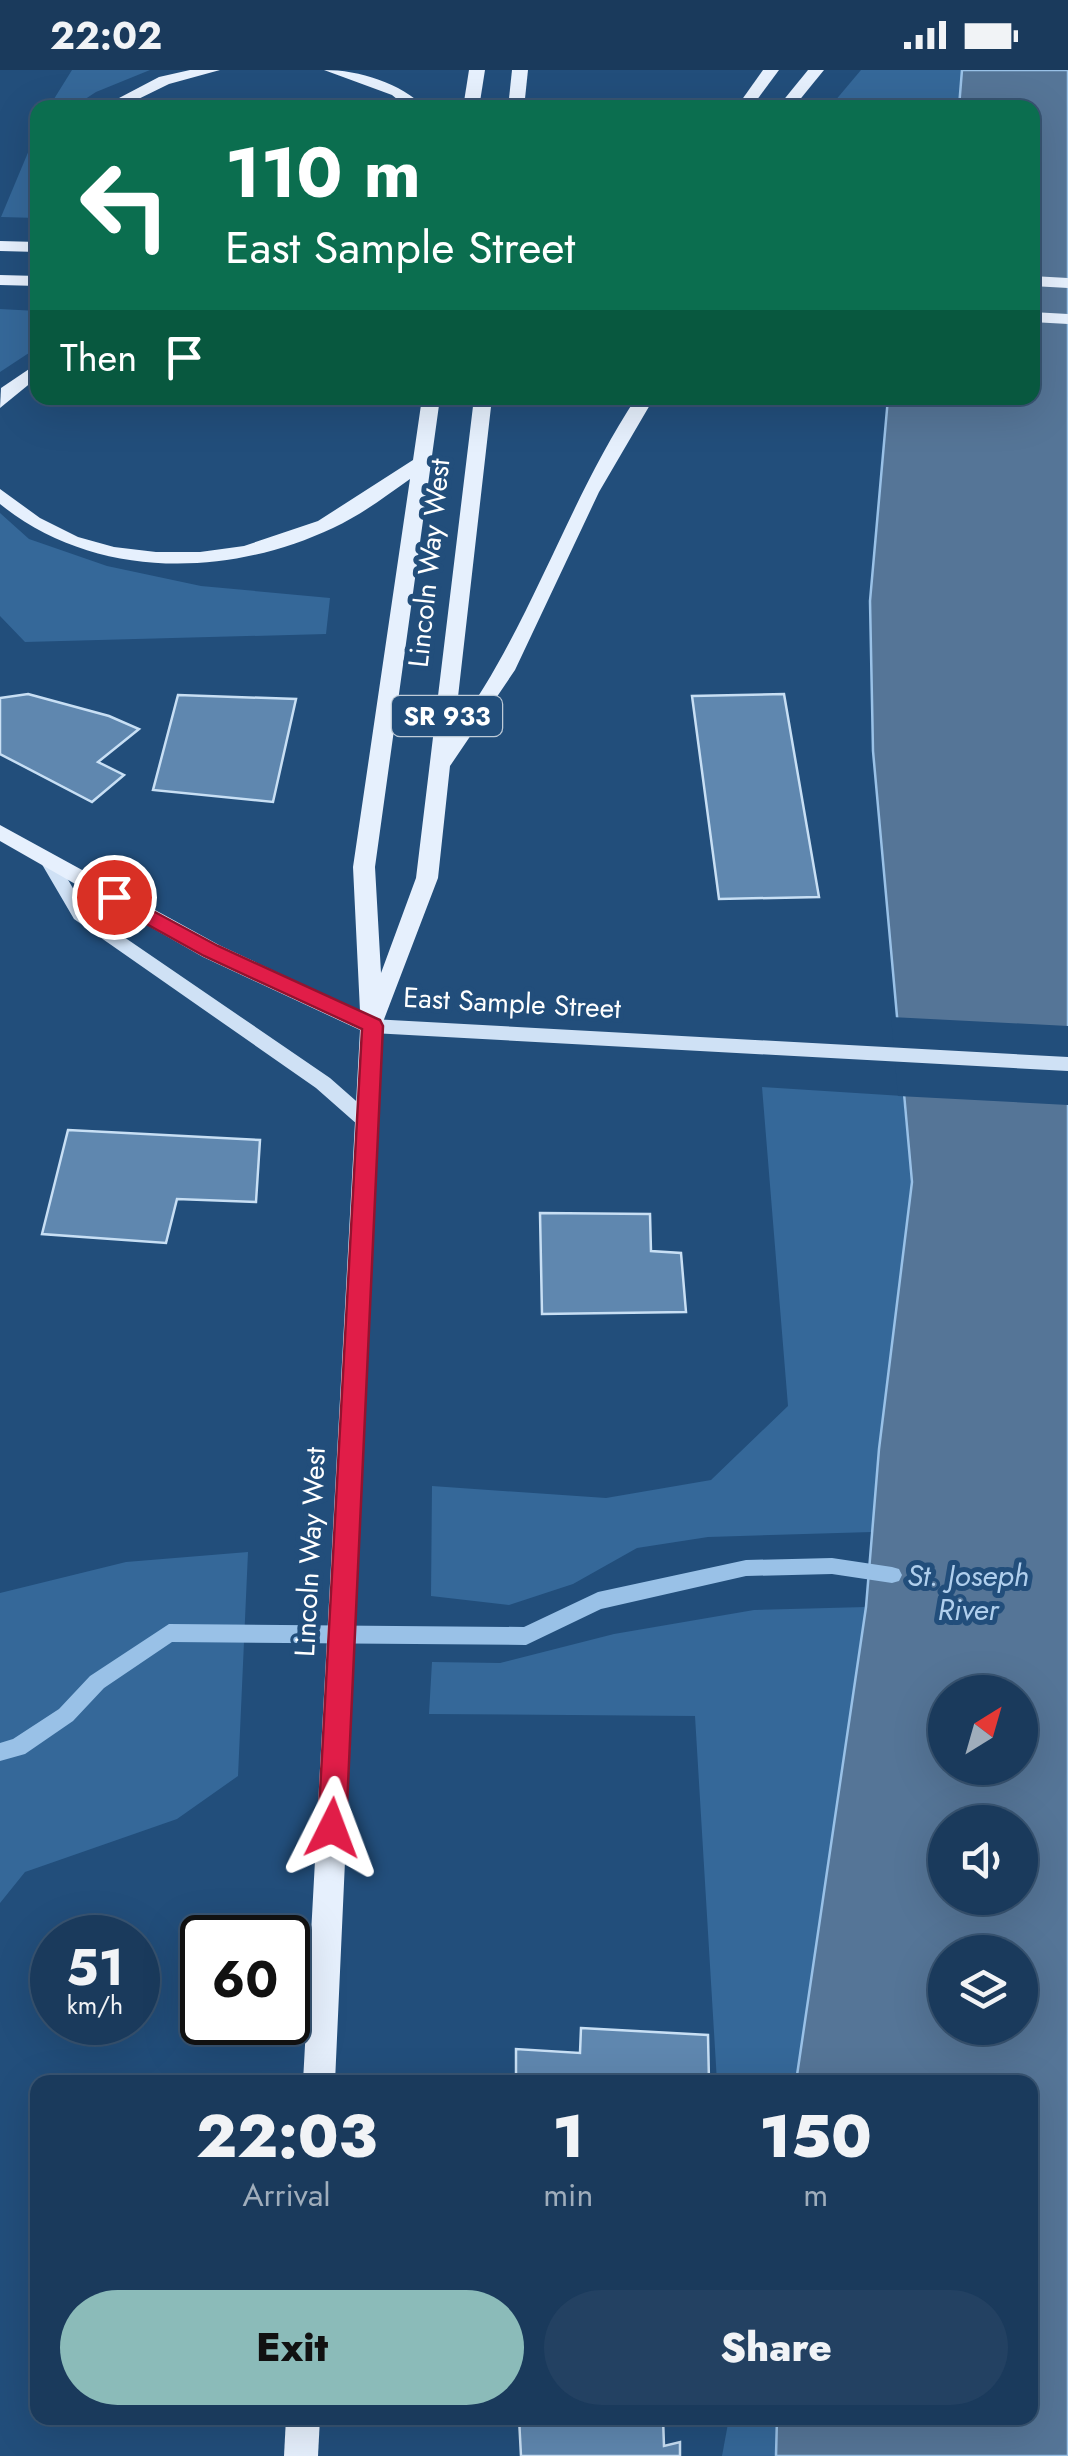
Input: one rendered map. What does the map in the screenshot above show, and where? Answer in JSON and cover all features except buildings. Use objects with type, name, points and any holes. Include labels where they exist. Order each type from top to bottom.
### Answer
[{"type":"main road","points":[[123,100],[164,80],[212,70]]},
{"type":"main road","points":[[332,70],[397,92],[408,100]]},
{"type":"main road","points":[[473,100],[476,70]]},
{"type":"main road","points":[[517,100],[520,70]]},
{"type":"main road","points":[[749,100],[771,70]]},
{"type":"main road","points":[[791,100],[816,70]]},
{"type":"main road","points":[[0,246],[30,247]]},
{"type":"main road","points":[[0,280],[30,281]]},
{"type":"main road","points":[[1040,282],[1068,283]]},
{"type":"main road","points":[[1040,317],[1068,319]]},
{"type":"main road","points":[[0,403],[30,375]]},
{"type":"main road","name":"Lincoln Way West","points":[[320,2075],[372,1026],[364,867],[430,405]]},
{"type":"main road","name":"Lincoln Way West","points":[[372,1026],[428,878],[482,405]]},
{"type":"main road","points":[[441,764],[489,701],[620,433],[639,405]]},
{"type":"main road","points":[[0,495],[40,529],[74,542],[118,554],[198,556],[270,545],[322,526],[360,507],[422,462]]},
{"type":"main road","name":"East Sample Street","points":[[0,832],[211,951],[372,1026]]},
{"type":"main road","points":[[301,2456],[303,2425]]},
{"type":"street","points":[[49,861],[80,915],[292,1061],[365,1120]]},
{"type":"street","name":"East Sample Street","points":[[372,1026],[1068,1064]]},
{"type":"shaded area","points":[[72,70],[150,70],[84,100],[53,100]]},
{"type":"shaded area","points":[[861,70],[962,70],[960,100],[836,100]]},
{"type":"shaded area","points":[[30,148],[30,218],[1,217]]},
{"type":"shaded area","points":[[0,309],[30,311],[30,352],[0,372]]},
{"type":"shaded area","points":[[0,513],[29,539],[107,566],[201,586],[330,598],[326,634],[25,642],[0,616]]},
{"type":"shaded area","points":[[762,1087],[903,1096],[912,1182],[872,1532],[708,1537],[637,1548],[573,1584],[509,1605],[431,1596],[432,1486],[606,1498],[711,1480],[788,1406]]},
{"type":"shaded area","points":[[248,1552],[238,1776],[177,1819],[25,1872],[0,1903],[0,1593],[126,1562]]},
{"type":"shaded area","points":[[866,1607],[797,2075],[717,2075],[695,1716],[429,1714],[432,1662],[500,1663],[614,1634],[754,1610]]},
{"type":"shaded area","points":[[728,2425],[777,2425],[776,2456],[722,2456]]},
{"type":"water","name":"St. Joseph River","points":[[962,70],[1068,70],[1068,2456],[776,2456],[777,2425],[1038,2425],[1038,2075],[797,2075],[866,1607],[879,1449],[912,1182],[873,751],[870,601],[887,405],[1040,405],[1040,100],[960,100]]},
{"type":"pier","points":[[891,1017],[1068,1026],[1068,1105],[898,1096]]},
{"type":"waterway","points":[[0,1752],[18,1747],[66,1715],[97,1682],[169,1633],[526,1636],[598,1601],[746,1568],[832,1566],[892,1575]]},
{"type":"route","points":[[114,897],[211,951],[372,1026],[332,1828]]}]
